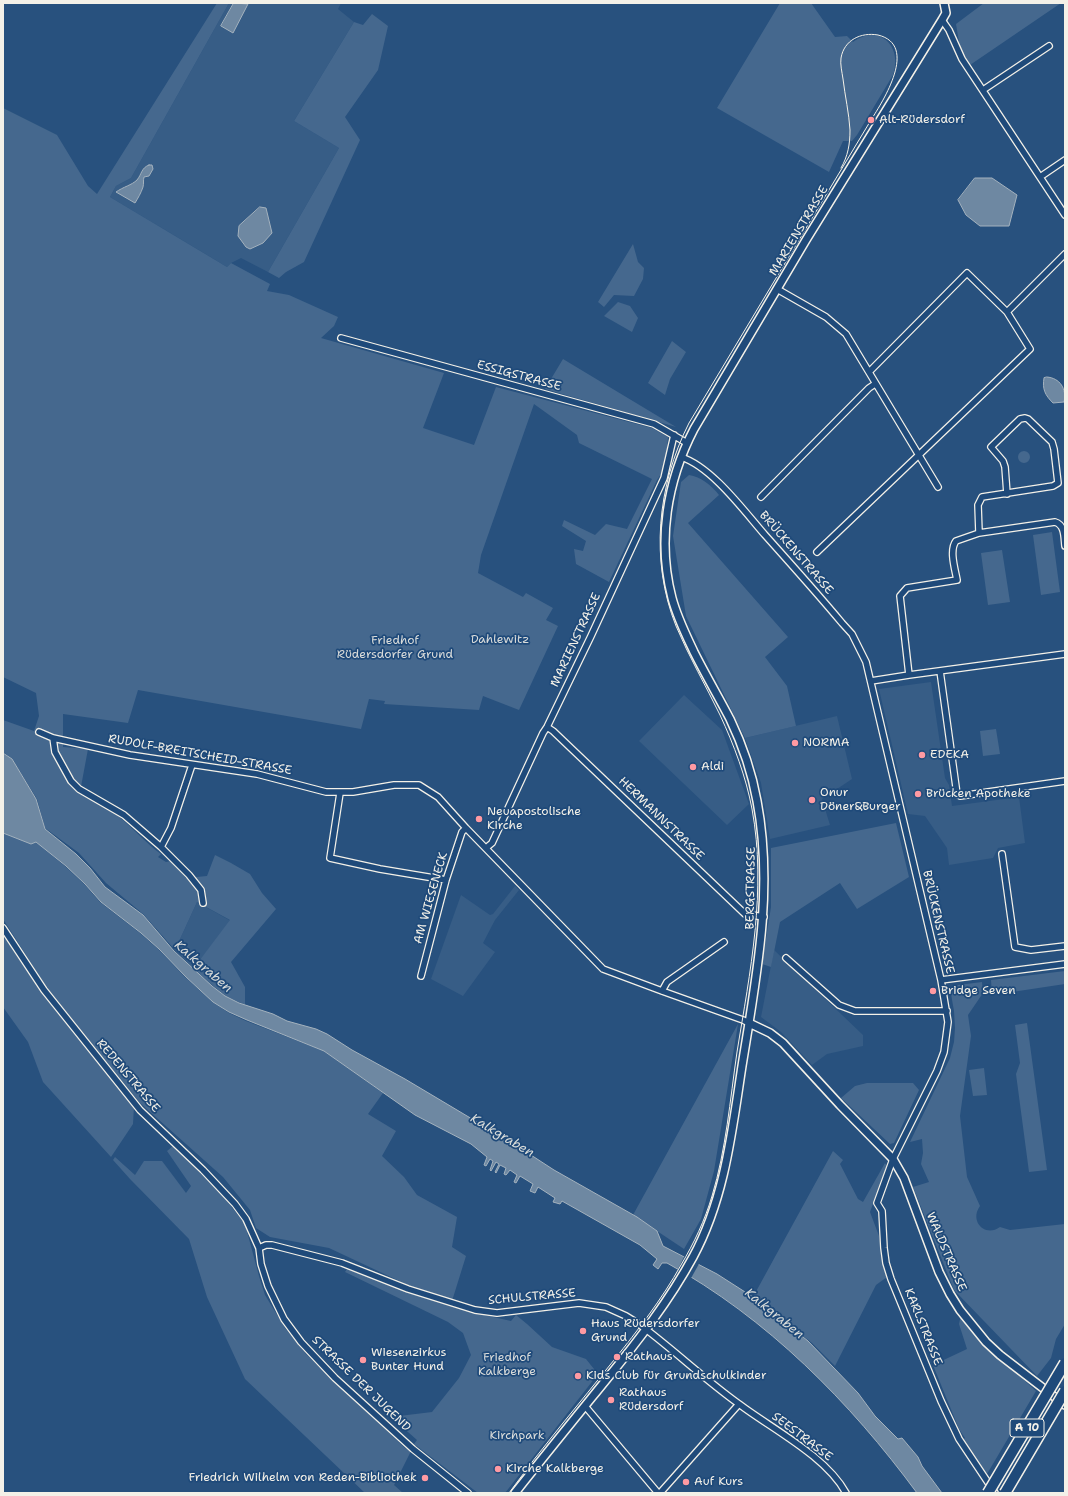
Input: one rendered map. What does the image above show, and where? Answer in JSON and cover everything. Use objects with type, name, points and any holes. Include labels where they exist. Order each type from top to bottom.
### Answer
[{"type":"highway","name":"A 10","points":[[988,1493],[1065,1363]]},
{"type":"highway","name":"A 10","points":[[1005,1493],[1065,1391]]},
{"type":"street","points":[[944,3],[946,13],[942,20],[949,30],[962,59],[1065,215]]},
{"type":"street","name":"MARIENSTRASSE","points":[[681,457],[687,443],[777,288],[942,20]]},
{"type":"street","points":[[983,90],[1049,46]]},
{"type":"street","points":[[1040,177],[1065,160]]},
{"type":"street","points":[[1007,312],[1065,254]]},
{"type":"street","points":[[817,552],[1030,349],[1007,312],[967,273],[869,372]]},
{"type":"street","points":[[777,288],[826,317],[846,334],[875,384],[920,454],[938,487]]},
{"type":"street","name":"ESSIGSTRASSE","points":[[341,338],[654,424],[687,443]]},
{"type":"street","points":[[761,497],[869,388],[875,384]]},
{"type":"street","points":[[979,533],[978,505],[982,497],[1007,494],[1054,486],[1058,483],[1052,442],[1028,419],[1025,418],[1020,419],[992,447],[1005,467],[1007,494]]},
{"type":"street","name":"MARIENSTRASSE","points":[[486,848],[492,843],[543,733],[591,636],[664,478],[670,458],[674,435]]},
{"type":"street","name":"BRÜCKENSTRASSE","points":[[681,457],[690,460],[697,465],[724,489],[842,622],[852,634],[862,653],[871,681],[947,1011],[947,1037],[941,1062],[893,1159]]},
{"type":"street","name":"BERGSTRASSE","points":[[515,1493],[638,1341],[682,1276],[695,1253],[707,1227],[718,1195],[726,1164],[749,1023],[764,917],[762,828],[753,785],[744,753],[731,721],[680,622],[672,598],[666,552],[666,517],[672,486],[681,457]]},
{"type":"street","points":[[909,675],[900,600],[902,593],[907,588],[957,580],[953,551],[954,544],[956,542],[979,533],[1055,522],[1060,524],[1062,527],[1065,546]]},
{"type":"street","points":[[871,681],[1065,654]]},
{"type":"street","points":[[940,671],[957,794],[960,796],[1065,781]]},
{"type":"street","name":"HERMANNSTRASSE","points":[[547,727],[553,731],[745,914],[764,917]]},
{"type":"street","name":"RUDOLF-BREITSCHEID-STRASSE","points":[[39,732],[53,738],[130,755],[257,774],[326,792],[340,793],[394,785],[419,785],[438,797],[466,828],[603,969],[742,1020],[765,1030],[779,1039],[893,1159]]},
{"type":"street","points":[[53,738],[56,752],[71,781],[79,789],[124,816],[160,847],[201,890],[203,903]]},
{"type":"street","points":[[160,847],[171,828],[192,765]]},
{"type":"street","points":[[340,793],[330,858],[380,869],[446,880]]},
{"type":"street","name":"AM WIESENECK","points":[[421,976],[446,880],[462,832],[466,828]]},
{"type":"street","points":[[1002,854],[1015,947],[1031,950],[1065,946]]},
{"type":"street","name":"REDENSTRASSE","points":[[3,928],[44,990],[140,1110],[203,1170],[235,1204],[248,1223],[259,1248]]},
{"type":"street","points":[[662,991],[667,982],[724,942]]},
{"type":"street","points":[[786,958],[839,1005],[855,1011],[947,1011]]},
{"type":"street","points":[[940,980],[1065,964]]},
{"type":"street","name":"WALDSTRASSE","points":[[893,1159],[904,1178],[939,1272],[960,1310],[986,1342],[1000,1355],[1065,1405]]},
{"type":"street","name":"KARLSTRASSE","points":[[893,1159],[877,1203],[882,1211],[884,1248],[887,1268],[941,1401],[959,1439],[995,1493]]},
{"type":"street","name":"SCHULSTRASSE","points":[[259,1248],[266,1245],[272,1245],[342,1263],[408,1289],[475,1310],[497,1312],[580,1303],[606,1307],[626,1316],[646,1329],[738,1404]]},
{"type":"street","name":"STRASSE DER JUGEND","points":[[259,1248],[261,1264],[268,1286],[284,1319],[301,1342],[334,1378],[413,1449],[468,1493]]},
{"type":"street","points":[[585,1406],[659,1493],[738,1404]]},
{"type":"street","name":"SEESTRASSE","points":[[738,1404],[818,1460],[832,1474],[846,1493]]},
{"type":"shaded area","points":[[229,3],[341,3],[338,9],[354,22],[294,121],[339,148],[268,272],[241,258],[231,263],[227,267],[110,197],[116,186],[131,178]]},
{"type":"shaded area","points":[[931,682],[945,778],[949,785],[952,806],[1019,797],[1025,843],[998,848],[993,858],[949,865],[947,848],[925,816],[908,814],[879,689]]},
{"type":"shaded area","points":[[684,695],[722,730],[749,804],[727,825],[639,741]]},
{"type":"shaded area","points":[[837,716],[852,779],[822,799],[830,825],[770,839],[761,783],[745,738]]},
{"type":"shaded area","points":[[515,886],[519,890],[495,920],[483,943],[495,952],[463,996],[431,979],[461,895],[490,915],[493,914]]},
{"type":"shaded area","points":[[197,902],[231,921],[193,969],[175,950]]},
{"type":"shaded area","points":[[774,950],[863,1035],[863,1046],[827,1054],[812,1065],[781,1032],[761,1017]]},
{"type":"green space","points":[[217,3],[229,3],[131,178],[116,186],[110,197],[227,267],[231,263],[270,284],[267,291],[289,295],[338,317],[334,326],[321,338],[444,373],[423,428],[474,445],[496,387],[652,428],[668,437],[665,468],[657,480],[609,582],[576,564],[574,549],[583,551],[586,541],[562,526],[564,520],[595,535],[606,524],[627,529],[652,479],[579,443],[577,435],[534,404],[481,555],[478,573],[523,597],[526,593],[553,608],[546,620],[558,626],[519,710],[483,696],[479,710],[384,704],[385,701],[369,699],[361,729],[138,690],[128,723],[63,714],[63,747],[88,749],[80,792],[103,805],[129,825],[161,854],[158,857],[166,862],[171,861],[186,878],[207,876],[215,855],[250,874],[262,893],[276,909],[231,962],[245,987],[245,1005],[225,996],[193,969],[230,920],[197,902],[175,950],[143,914],[106,883],[79,853],[45,828],[37,799],[12,759],[3,752],[3,720],[34,731],[39,716],[36,693],[3,677],[3,108],[57,135],[88,186],[97,194]]},
{"type":"green space","points":[[780,3],[811,3],[835,37],[847,36],[853,42],[863,37],[872,35],[880,36],[892,47],[895,55],[893,75],[857,135],[852,141],[843,141],[829,172],[717,108]]},
{"type":"green space","points":[[984,3],[1061,3],[970,65],[960,48],[956,24]]},
{"type":"green space","points":[[372,14],[388,26],[378,70],[345,117],[360,140],[304,262],[286,272],[279,278],[268,272],[339,148],[294,121],[354,22],[363,25]]},
{"type":"green space","points":[[633,244],[638,262],[644,268],[643,279],[634,296],[614,295],[604,307],[598,302]]},
{"type":"green space","points":[[618,302],[630,306],[638,318],[632,332],[604,316]]},
{"type":"green space","points":[[672,341],[686,352],[670,379],[665,395],[648,383]]},
{"type":"green space","points":[[563,359],[676,427],[545,389]]},
{"type":"green space","points":[[1022,451],[1026,451],[1030,457],[1026,463],[1022,463],[1018,459],[1018,455]]},
{"type":"green space","points":[[689,475],[706,482],[719,495],[688,523],[788,637],[765,657],[787,686],[796,726],[745,738],[686,616],[673,536],[681,482]]},
{"type":"green space","points":[[1052,532],[1060,592],[1041,595],[1033,535]]},
{"type":"green space","points":[[1002,550],[1010,602],[988,605],[981,553]]},
{"type":"green space","points":[[996,729],[1000,754],[983,756],[980,731]]},
{"type":"green space","points":[[896,823],[909,877],[857,909],[840,883],[780,922],[771,967],[762,964],[771,907],[771,848]]},
{"type":"green space","points":[[3,833],[31,844],[36,842],[66,867],[100,902],[140,933],[185,977],[213,1002],[229,1013],[324,1051],[383,1093],[368,1114],[396,1131],[382,1156],[404,1177],[417,1195],[457,1217],[452,1247],[466,1256],[452,1301],[410,1286],[329,1248],[270,1237],[256,1228],[250,1210],[223,1177],[140,1103],[49,991],[3,919]]},
{"type":"green space","points":[[3,933],[134,1106],[133,1124],[111,1157],[43,1082],[28,1042],[3,1007]]},
{"type":"green space","points":[[1065,971],[1065,984],[992,995],[991,980]]},
{"type":"green space","points":[[982,982],[983,993],[968,1015],[971,1036],[960,1116],[967,1177],[980,1206],[976,1217],[980,1226],[989,1230],[994,1230],[1000,1227],[1010,1230],[1065,1224],[1065,1324],[1056,1339],[1051,1358],[1037,1376],[954,1290],[913,1187],[929,1182],[921,1164],[923,1153],[922,1139],[910,1142],[950,1058],[954,1042],[955,1028],[951,994],[952,990],[958,985]]},
{"type":"green space","points":[[1027,1023],[1047,1170],[1029,1172],[1016,1074],[1020,1063],[1015,1025]]},
{"type":"green space","points":[[738,1024],[714,1171],[701,1219],[684,1249],[633,1215]]},
{"type":"green space","points":[[984,1068],[987,1095],[973,1096],[969,1070]]},
{"type":"green space","points":[[867,1083],[913,1083],[919,1090],[894,1143],[890,1144],[841,1098],[855,1086]]},
{"type":"green space","points":[[173,1146],[223,1196],[245,1224],[265,1295],[285,1328],[306,1354],[405,1448],[411,1451],[394,1485],[403,1493],[365,1493],[245,1379],[207,1297],[189,1239],[113,1160],[115,1157],[135,1175],[144,1161],[162,1161],[186,1193],[191,1186],[167,1151]]},
{"type":"green space","points":[[833,1151],[843,1160],[840,1164],[858,1199],[863,1202],[885,1163],[887,1166],[870,1212],[879,1236],[887,1277],[876,1285],[835,1366],[812,1343],[753,1297]]},
{"type":"green space","points":[[347,1269],[469,1311],[511,1321],[516,1315],[552,1347],[586,1359],[598,1374],[505,1493],[478,1493],[414,1444],[417,1440],[391,1417],[432,1412],[459,1378],[471,1355],[463,1333],[448,1322],[345,1272]]},
{"type":"green space","points":[[961,1315],[981,1341],[1036,1391],[987,1474],[963,1440],[965,1438],[959,1429],[933,1365],[967,1349],[959,1324]]},
{"type":"water","points":[[234,3],[248,4],[233,33],[221,26]]},
{"type":"water","points":[[149,165],[152,165],[153,169],[149,176],[144,177],[143,187],[135,203],[116,192],[135,182],[139,178],[143,169]]},
{"type":"water","points":[[975,178],[992,178],[1017,195],[1009,226],[980,226],[966,215],[958,200]]},
{"type":"water","points":[[260,207],[266,208],[272,233],[263,243],[250,249],[246,247],[238,236],[239,226]]},
{"type":"water","points":[[1047,377],[1056,380],[1062,385],[1065,397],[1064,402],[1053,403],[1048,397],[1043,385],[1044,378]]},
{"type":"water","name":"Kalkgraben","points":[[3,753],[12,759],[36,799],[45,829],[76,854],[90,868],[105,887],[143,915],[174,951],[212,986],[225,996],[239,1003],[327,1034],[514,1144],[554,1170],[637,1217],[657,1231],[663,1246],[717,1274],[756,1299],[808,1341],[858,1393],[875,1416],[898,1439],[902,1438],[918,1457],[922,1466],[942,1493],[917,1493],[864,1426],[804,1364],[739,1309],[704,1285],[667,1263],[662,1263],[658,1269],[653,1265],[657,1259],[640,1245],[562,1201],[560,1204],[553,1202],[555,1198],[538,1187],[535,1193],[530,1191],[533,1184],[520,1176],[516,1183],[514,1182],[517,1175],[510,1170],[506,1175],[504,1174],[506,1168],[500,1165],[496,1173],[495,1172],[499,1164],[496,1162],[491,1171],[493,1161],[490,1159],[486,1166],[484,1165],[487,1157],[471,1144],[415,1115],[324,1051],[247,1020],[229,1012],[213,1002],[159,949],[101,902],[66,866],[36,842],[31,844],[3,833]]},
{"type":"pier","points":[[685,1255],[700,1262],[690,1280],[677,1271]]},
{"type":"tram line","points":[[509,1493],[547,1442],[632,1337],[674,1278],[699,1231],[717,1179],[727,1125],[755,931],[758,870],[756,839],[752,809],[735,749],[720,715],[681,638],[668,601],[660,550],[664,498],[678,447],[689,423],[883,100],[894,74],[897,61],[896,50],[890,41],[878,35],[865,35],[854,39],[846,46],[841,58],[841,68],[850,130],[848,150],[841,168]]},
{"type":"place","name":"Alt-Rüdersdorf","points":[[871,120]]},
{"type":"place","name":"NORMA","points":[[795,743]]},
{"type":"place","name":"EDEKA","points":[[922,755]]},
{"type":"place","name":"Aldi","points":[[693,767]]},
{"type":"place","name":"Brücken Apotheke","points":[[918,794]]},
{"type":"place","name":"Onur Döner&Burger","points":[[812,800]]},
{"type":"place","name":"Neuapostolische Kirche","points":[[479,819]]},
{"type":"place","name":"Bridge Seven","points":[[933,991]]},
{"type":"place","name":"Haus Rüdersdorfer Grund","points":[[583,1331]]},
{"type":"place","name":"Rathaus","points":[[617,1357]]},
{"type":"place","name":"Wiesenzirkus Bunter Hund","points":[[363,1360]]},
{"type":"place","name":"Kids Club für Grundschulkinder","points":[[578,1376]]},
{"type":"place","name":"Rathaus Rüdersdorf","points":[[611,1400]]},
{"type":"place","name":"Kirche Kalkberge","points":[[498,1469]]},
{"type":"place","name":"Friedrich Wilhelm von Reden-Bibliothek","points":[[425,1478]]},
{"type":"place","name":"Auf Kurs","points":[[686,1482]]},
{"type":"park label","name":"Dahlewitz","points":[[500,640]]},
{"type":"park label","name":"Friedhof Rüdersdorfer Grund","points":[[395,648]]},
{"type":"park label","name":"Friedhof Kalkberge","points":[[507,1365]]},
{"type":"park label","name":"Kirchpark","points":[[517,1436]]}]
